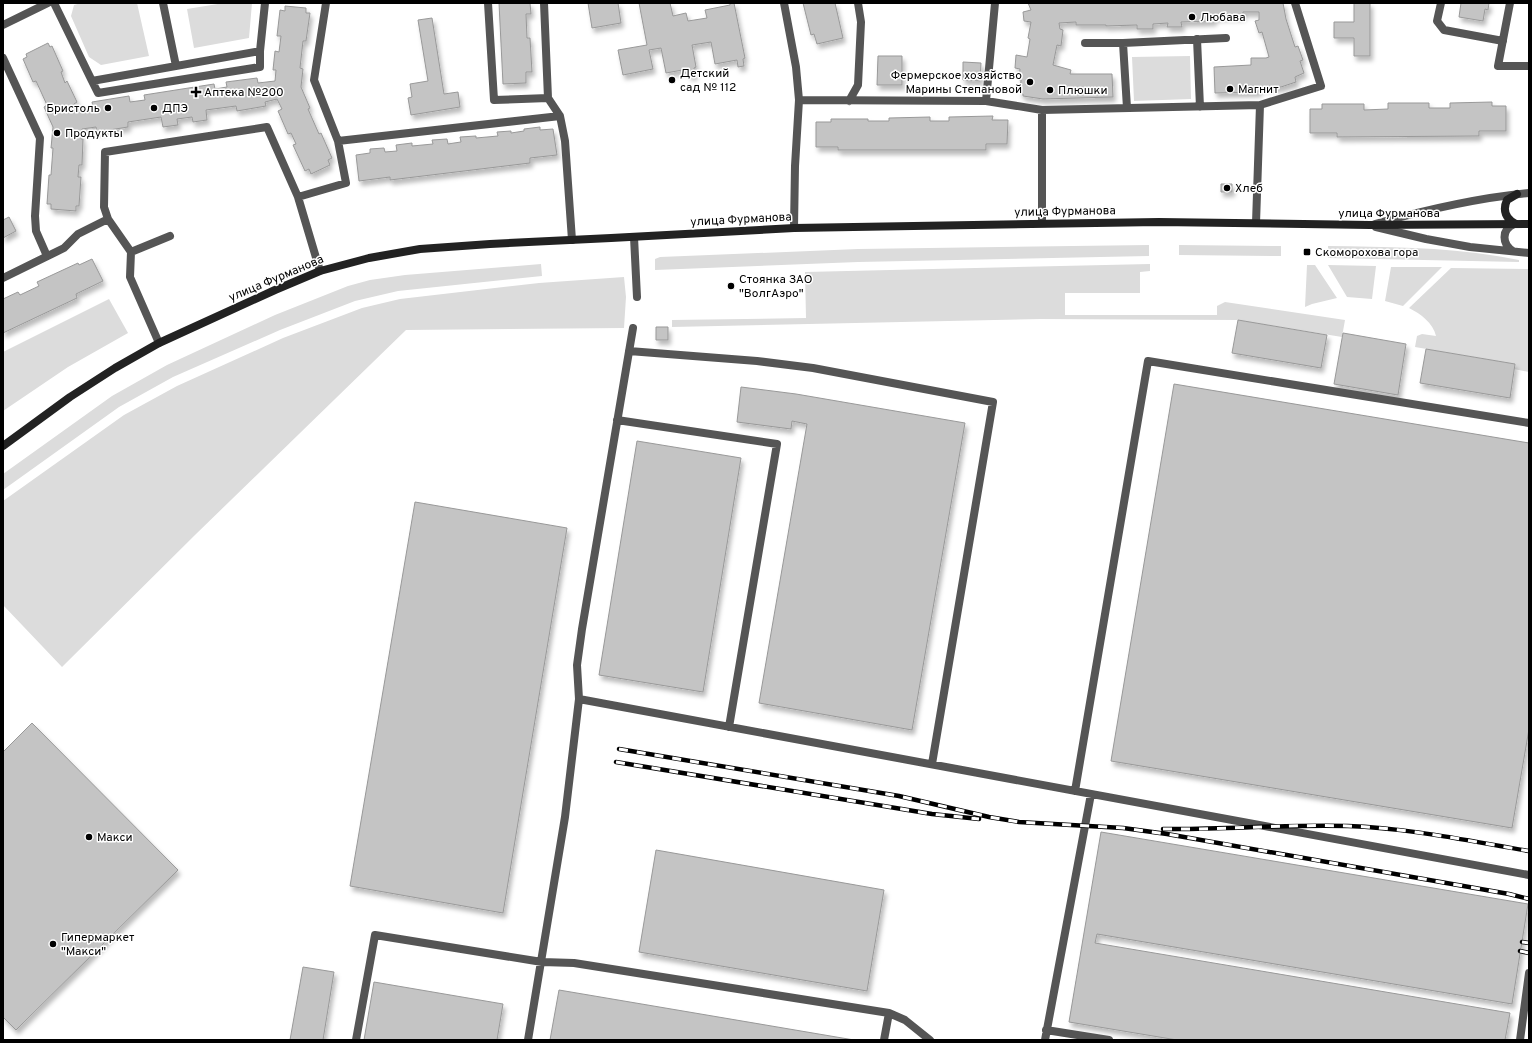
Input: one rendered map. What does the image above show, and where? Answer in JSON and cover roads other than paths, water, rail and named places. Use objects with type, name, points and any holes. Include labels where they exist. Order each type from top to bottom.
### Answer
[{"type":"main road","points":[[1516,224],[1508,218],[1504,209],[1507,200],[1517,194]]},
{"type":"main road","name":"улица Фурманова","points":[[3,446],[70,397],[115,368],[159,343],[320,271],[369,258],[420,249],[794,228],[1160,222],[1370,225],[1529,224]]},
{"type":"street","points":[[3,25],[48,3]]},
{"type":"street","points":[[54,3],[98,93],[260,67],[260,51],[265,3]]},
{"type":"street","points":[[163,3],[176,66]]},
{"type":"street","points":[[298,197],[346,183],[338,141],[314,80],[326,3]]},
{"type":"street","points":[[488,3],[494,100],[548,98]]},
{"type":"street","points":[[544,3],[548,98],[560,116],[565,141],[572,240]]},
{"type":"street","points":[[784,3],[796,67],[800,100],[795,166],[794,228]]},
{"type":"street","points":[[848,101],[858,85],[861,22],[858,3]]},
{"type":"street","points":[[986,101],[995,3]]},
{"type":"street","points":[[800,100],[986,101],[1042,110],[1260,105],[1321,86],[1296,3]]},
{"type":"street","points":[[1441,3],[1437,21],[1444,30],[1503,41]]},
{"type":"street","points":[[1510,3],[1498,66],[1529,66]]},
{"type":"street","points":[[1085,43],[1123,43],[1226,38]]},
{"type":"street","points":[[1197,39],[1200,107]]},
{"type":"street","points":[[1123,43],[1127,108]]},
{"type":"street","points":[[92,81],[260,51]]},
{"type":"street","points":[[3,58],[40,138],[35,216],[36,231],[47,256]]},
{"type":"street","points":[[1256,223],[1260,105]]},
{"type":"street","points":[[1042,110],[1042,223]]},
{"type":"street","points":[[338,141],[560,116]]},
{"type":"street","points":[[159,343],[130,277],[131,252],[108,219],[104,207],[105,152],[267,127],[298,197],[320,271]]},
{"type":"street","points":[[1370,225],[1414,213],[1480,200],[1529,193]]},
{"type":"street","points":[[3,278],[64,248],[78,234],[108,219]]},
{"type":"street","points":[[1513,251],[1508,248],[1504,238],[1507,229],[1516,224]]},
{"type":"street","points":[[1370,225],[1426,239],[1470,247],[1529,253]]},
{"type":"street","points":[[131,252],[170,236]]},
{"type":"street","points":[[634,237],[636,297]]},
{"type":"street","points":[[528,1040],[565,817],[579,699],[577,665],[582,629],[633,328]]},
{"type":"street","points":[[629,351],[757,361],[813,368],[993,402],[932,764]]},
{"type":"street","points":[[1076,791],[1148,360],[1529,423]]},
{"type":"street","points":[[617,420],[777,444],[728,727]]},
{"type":"street","points":[[579,699],[1529,875]]},
{"type":"street","points":[[1044,1040],[1091,794]]},
{"type":"street","points":[[356,1040],[375,935],[542,962],[574,964],[889,1013],[905,1020],[930,1040]]},
{"type":"street","points":[[1520,1040],[1529,973]]},
{"type":"street","points":[[884,1040],[889,1013]]},
{"type":"street","points":[[1046,1030],[1108,1040]]},
{"type":"railway","points":[[619,749],[899,796],[989,817],[1019,822],[1123,828],[1167,834],[1509,894],[1529,899]]},
{"type":"railway","points":[[616,762],[932,814],[979,819]]},
{"type":"railway","points":[[1163,829],[1302,826],[1371,827],[1394,829],[1529,851]]},
{"type":"railway","points":[[1522,942],[1529,943]]},
{"type":"railway","points":[[1520,951],[1529,953]]},
{"type":"place","name":"Любава","points":[[1192,17]]},
{"type":"place","name":"Детский сад № 112","points":[[672,80]]},
{"type":"place","name":"Фермерское хозяйство Марины Степановой","points":[[1030,82]]},
{"type":"place","name":"Магнит","points":[[1230,89]]},
{"type":"place","name":"Плюшки","points":[[1050,90]]},
{"type":"place","name":"Аптека №200","points":[[196,92]]},
{"type":"place","name":"Бристоль","points":[[108,108]]},
{"type":"place","name":"ДПЭ","points":[[154,108]]},
{"type":"place","name":"Продукты","points":[[57,133]]},
{"type":"place","name":"Хлеб","points":[[1227,188]]},
{"type":"place","name":"Скоморохова гора","points":[[1307,252]]},
{"type":"place","name":"Стоянка ЗАО \"ВолгАэро\"","points":[[731,286]]},
{"type":"place","name":"Макси","points":[[89,837]]},
{"type":"place","name":"Гипермаркет \"Макси\"","points":[[53,944]]}]
